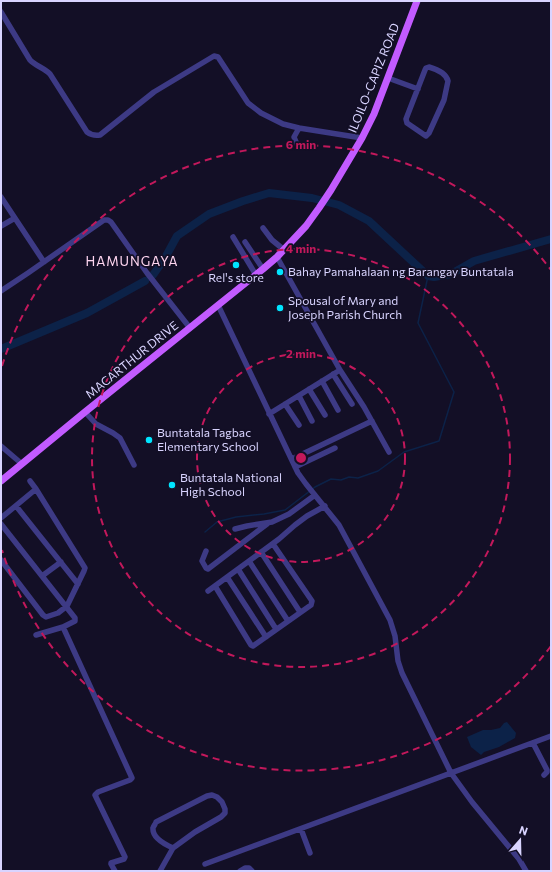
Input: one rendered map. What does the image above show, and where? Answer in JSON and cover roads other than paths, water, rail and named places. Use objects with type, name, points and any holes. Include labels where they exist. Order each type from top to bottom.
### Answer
[{"type":"main road","name":"ILOILO-CAPIZ ROAD","points":[[276,257],[306,226],[320,208],[362,138],[374,114],[417,1]]},
{"type":"main road","name":"MACARTHUR DRIVE","points":[[1,480],[256,275],[276,257]]},
{"type":"street","points":[[1,12],[30,60],[50,74],[87,132],[92,135],[96,136],[100,134],[154,92],[214,56],[218,57],[248,103],[261,113],[283,124],[299,128],[362,138]]},
{"type":"street","points":[[427,67],[438,71],[447,78],[447,89],[444,100],[429,133],[426,136],[408,124],[406,120],[418,89],[427,67]]},
{"type":"street","points":[[388,78],[418,89]]},
{"type":"street","points":[[299,128],[294,137],[300,147]]},
{"type":"street","points":[[1,197],[44,262]]},
{"type":"street","points":[[1,226],[15,218]]},
{"type":"street","points":[[1,291],[104,220],[108,220],[190,328]]},
{"type":"street","points":[[263,228],[272,240],[283,249]]},
{"type":"street","points":[[233,237],[256,275]]},
{"type":"street","points":[[246,242],[263,269]]},
{"type":"street","points":[[276,257],[340,370],[390,452]]},
{"type":"street","points":[[218,305],[295,467],[306,484],[339,525],[390,620],[395,636],[398,661],[402,673],[451,773],[472,802],[519,859],[526,871]]},
{"type":"street","points":[[269,414],[340,370]]},
{"type":"street","points":[[333,374],[352,404]]},
{"type":"street","points":[[322,381],[338,410]]},
{"type":"street","points":[[309,389],[325,415]]},
{"type":"street","points":[[298,396],[312,421]]},
{"type":"street","points":[[285,404],[299,425]]},
{"type":"street","points":[[85,412],[96,424],[120,438],[134,465]]},
{"type":"street","points":[[292,459],[372,421]]},
{"type":"street","points":[[1,446],[22,464]]},
{"type":"street","points":[[295,467],[335,448]]},
{"type":"street","points":[[1,560],[46,617],[58,613],[67,606],[84,572],[85,568],[30,481]]},
{"type":"street","points":[[1,518],[36,489]]},
{"type":"street","points":[[206,551],[202,560],[208,569],[267,524],[289,514],[314,494]]},
{"type":"street","points":[[16,506],[78,584]]},
{"type":"street","points":[[208,591],[273,544],[307,516],[325,506]]},
{"type":"street","points":[[1,524],[76,619],[63,627],[36,635]]},
{"type":"street","points":[[235,530],[247,526],[267,524]]},
{"type":"street","points":[[215,586],[251,645],[254,645],[312,605],[312,601],[273,544]]},
{"type":"street","points":[[261,552],[300,612]]},
{"type":"street","points":[[249,561],[288,621]]},
{"type":"street","points":[[42,576],[61,562]]},
{"type":"street","points":[[238,569],[276,629]]},
{"type":"street","points":[[227,577],[266,637]]},
{"type":"street","points":[[63,627],[132,778],[98,792],[95,795],[125,857],[124,859],[111,863],[115,871]]},
{"type":"street","points":[[205,864],[551,736]]},
{"type":"street","points":[[533,743],[547,770],[544,775]]},
{"type":"street","points":[[160,871],[173,848],[195,832],[221,818],[225,813],[222,802],[217,797],[212,795],[207,796],[156,822],[153,828],[154,834],[160,841],[173,848]]},
{"type":"street","points":[[301,829],[310,853]]},
{"type":"street","points":[[240,871],[245,868],[249,868],[252,871]]},
{"type":"water","points":[[507,722],[516,733],[515,738],[499,747],[484,752],[481,755],[471,747],[467,737],[483,730],[500,728]]},
{"type":"waterway","points":[[153,275],[165,258],[177,236],[209,214],[269,193],[312,198],[339,205],[369,221],[428,276],[434,277],[451,274],[474,261],[551,239]]},
{"type":"waterway","points":[[205,532],[217,522],[236,517],[285,510],[315,487],[331,479],[341,480],[349,477],[358,478],[378,471],[404,452],[439,441],[454,392],[418,323],[428,276]]},
{"type":"waterway","points":[[1,349],[87,313],[145,281]]},
{"type":"place","name":"Rel's store","points":[[236,265]]},
{"type":"place","name":"Bahay Pamahalaan ng Barangay Buntatala","points":[[280,272]]},
{"type":"place","name":"Spousal of Mary and Joseph Parish Church","points":[[280,308]]},
{"type":"place","name":"Buntatala Tagbac Elementary School","points":[[149,440]]},
{"type":"place","name":"Buntatala National High School","points":[[172,485]]},
{"type":"district","name":"HAMUNGAYA","points":[[132,261]]}]
